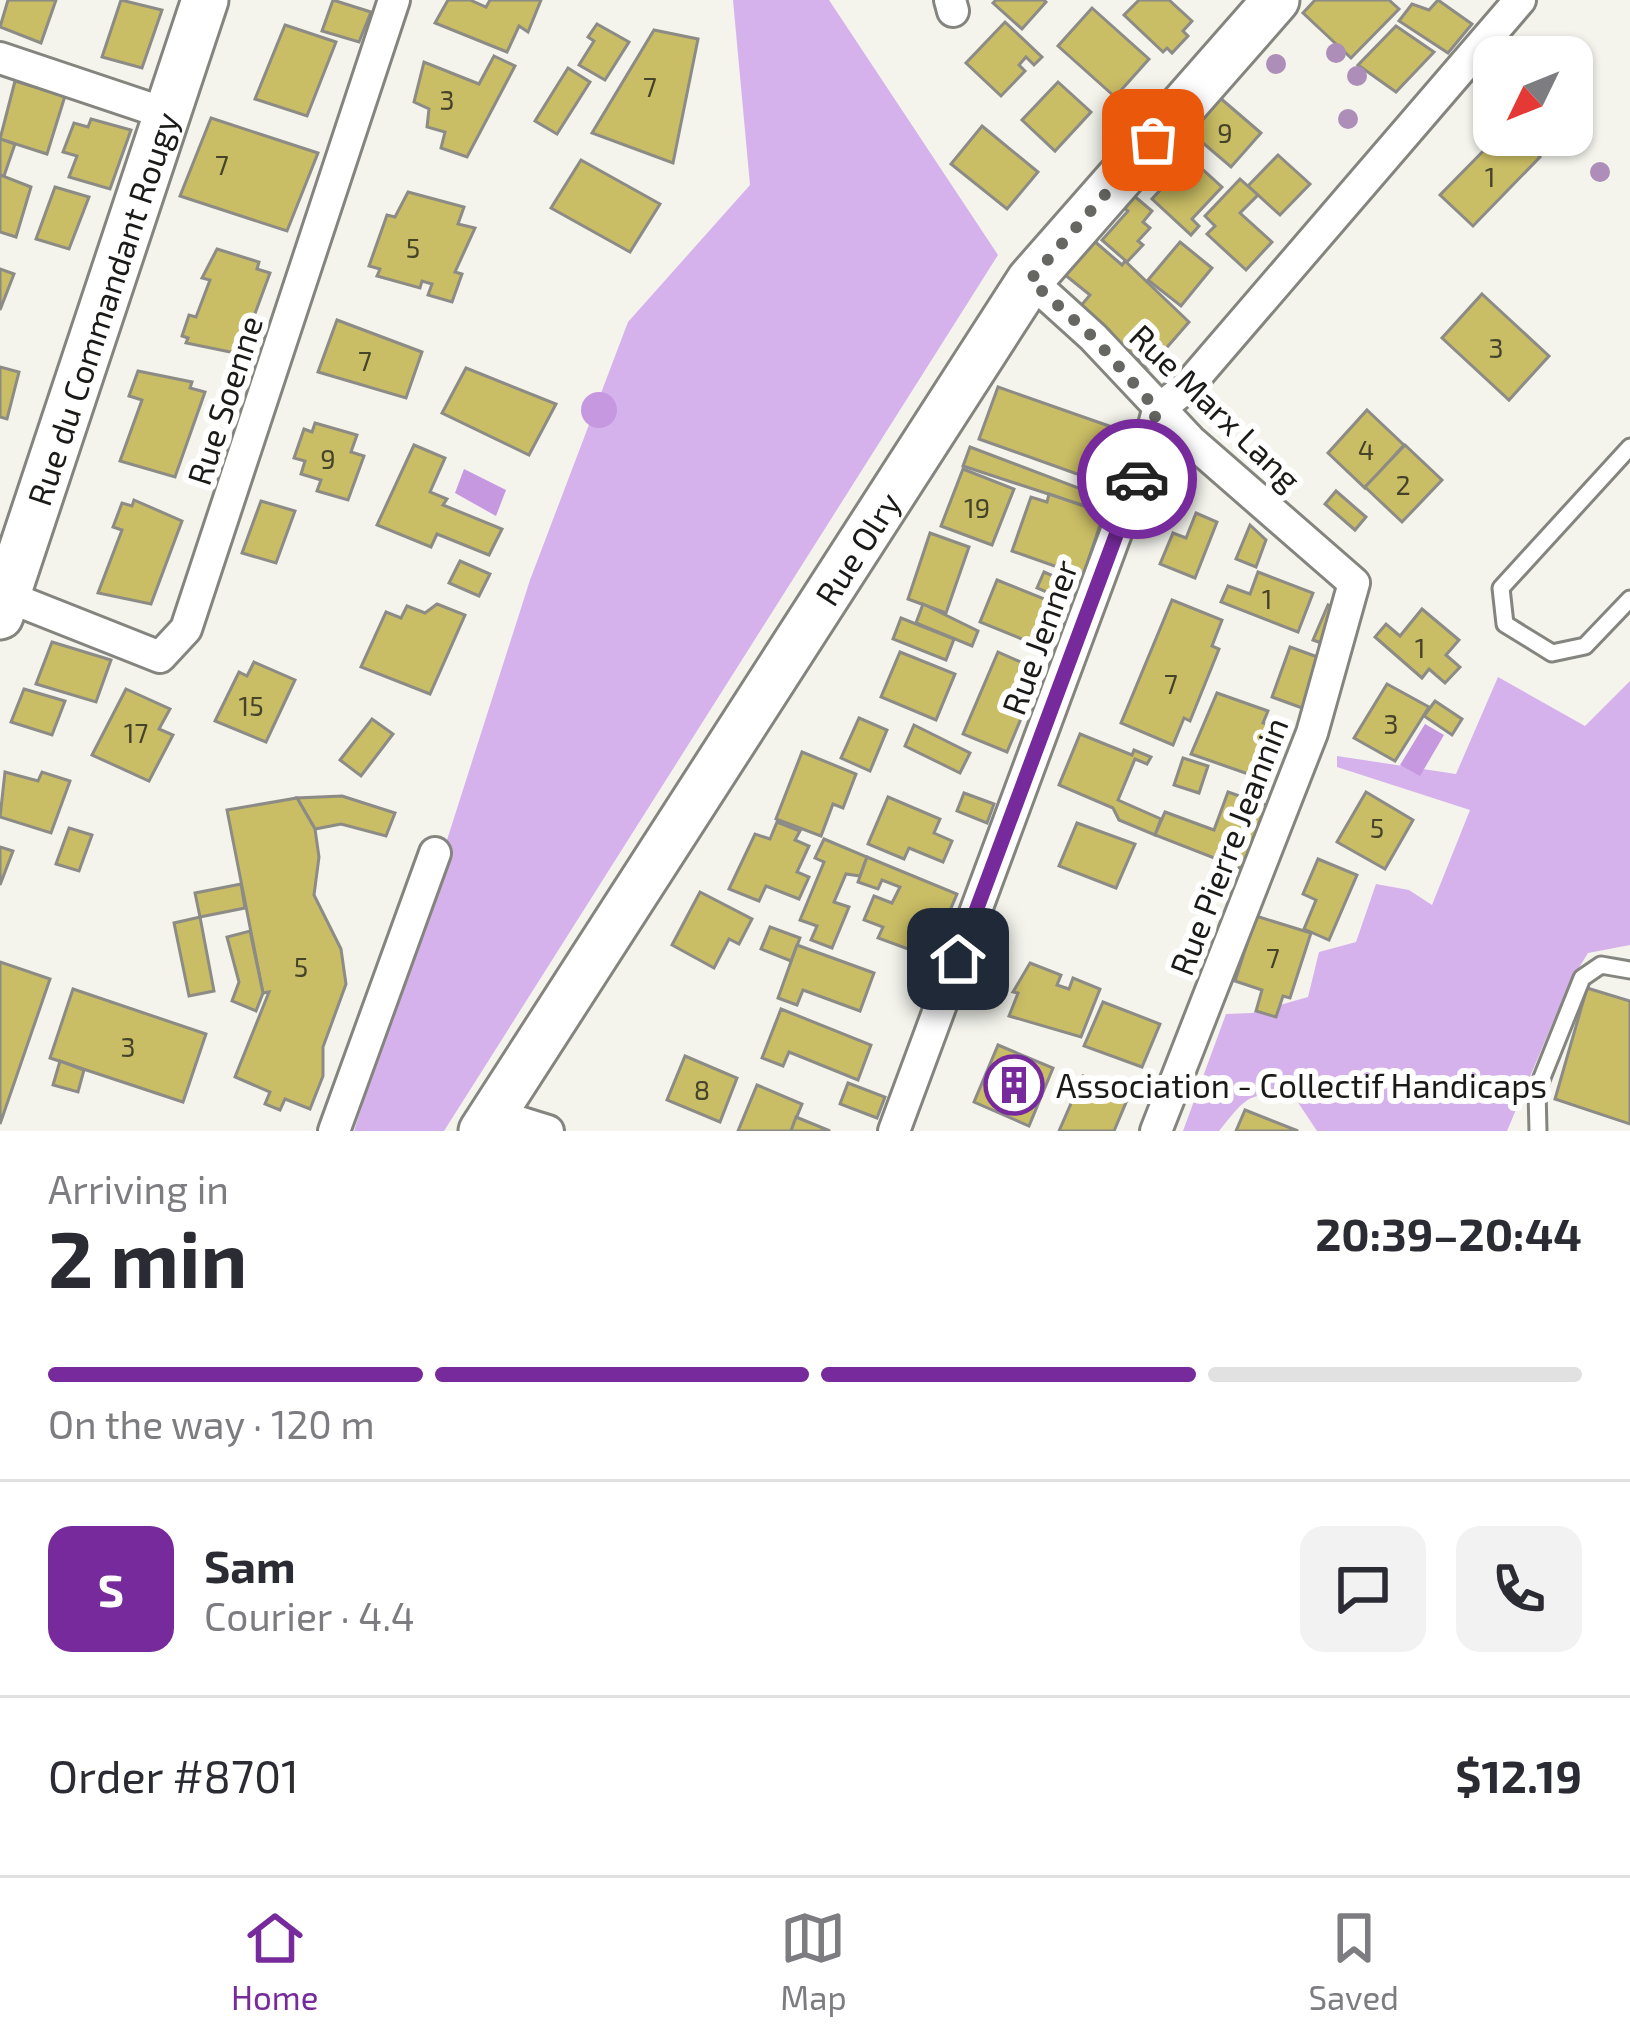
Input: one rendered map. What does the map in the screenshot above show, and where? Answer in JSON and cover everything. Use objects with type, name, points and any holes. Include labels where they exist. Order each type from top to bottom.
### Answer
[{"type":"street","name":"Rue du Commandant Rougy","points":[[3,606],[205,0]]},
{"type":"street","name":"Rue Soenne","points":[[3,606],[160,657],[186,629],[394,0]]},
{"type":"street","name":"Rue Olry","points":[[488,1123],[1030,280],[1276,0]]},
{"type":"street","points":[[1157,410],[1188,386],[1520,0]]},
{"type":"street","points":[[0,58],[167,114]]},
{"type":"street","name":"Rue Marx Lang","points":[[1030,280],[1093,337],[1157,410],[1354,583]]},
{"type":"street","name":"Rue Jenner","points":[[894,1131],[1141,466],[1157,410]]},
{"type":"street","name":"Rue Pierre Jeannin","points":[[1156,1131],[1312,734],[1354,583]]},
{"type":"street","points":[[334,1131],[435,853]]},
{"type":"street","points":[[488,1123],[548,1131]]},
{"type":"lane","points":[[1630,447],[1501,588],[1505,624],[1552,653],[1586,646],[1630,599]]},
{"type":"lane","points":[[1538,1131],[1537,1090],[1582,978],[1601,965],[1630,970]]},
{"type":"shaded area","points":[[733,0],[829,0],[998,255],[444,1131],[354,1131],[530,580],[628,322],[750,185]]},
{"type":"shaded area","points":[[599,392],[612,397],[617,410],[612,423],[599,428],[586,423],[581,410],[586,397]]},
{"type":"shaded area","points":[[464,469],[506,490],[496,516],[455,493]]},
{"type":"shaded area","points":[[1498,677],[1585,726],[1630,681],[1630,945],[1588,953],[1570,982],[1507,1131],[1317,1131],[1297,1101],[1269,1095],[1244,1103],[1219,1131],[1183,1131],[1226,1014],[1252,1013],[1308,997],[1319,952],[1356,942],[1376,884],[1409,890],[1432,905],[1470,810],[1337,767],[1337,756],[1456,774]]},
{"type":"shaded area","points":[[1425,724],[1444,735],[1420,776],[1400,765]]},
{"type":"building","points":[[8,0],[56,0],[41,43],[0,27]]},
{"type":"building","points":[[121,0],[162,10],[142,68],[102,57]]},
{"type":"building","points":[[333,0],[371,12],[359,42],[322,31]]},
{"type":"building","points":[[448,0],[470,0],[486,7],[490,0],[541,0],[528,32],[519,26],[507,52],[435,23]]},
{"type":"building","points":[[1139,0],[1169,0],[1192,21],[1183,31],[1188,36],[1172,53],[1167,48],[1163,52],[1124,15]]},
{"type":"building","points":[[1315,0],[1389,0],[1399,9],[1351,58],[1303,13]]},
{"type":"building","points":[[1438,0],[1472,24],[1448,53],[1399,21],[1412,4],[1429,10]]},
{"type":"building","points":[[1046,2],[1022,29],[993,3]]},
{"type":"building","points":[[1092,8],[1149,59],[1115,97],[1058,46]]},
{"type":"building","points":[[1005,22],[1042,57],[1034,65],[1026,57],[1019,65],[1025,71],[1001,96],[966,63]]},
{"type":"building","points":[[597,24],[629,42],[605,80],[579,65],[594,41],[588,37]]},
{"type":"building","points":[[285,25],[336,42],[307,116],[255,99]]},
{"type":"building","points":[[1396,26],[1434,52],[1396,92],[1358,65]]},
{"type":"building","points":[[654,30],[698,39],[673,163],[592,133]]},
{"type":"building","points":[[494,56],[515,66],[467,157],[441,148],[445,132],[427,127],[429,109],[414,102],[424,62],[479,84]]},
{"type":"building","points":[[568,68],[590,82],[557,134],[535,121]]},
{"type":"building","points":[[15,81],[65,96],[47,154],[0,139]]},
{"type":"building","points":[[1058,82],[1091,112],[1055,151],[1022,120]]},
{"type":"building","points":[[1219,97],[1261,133],[1231,167],[1189,131]]},
{"type":"building","points":[[211,118],[318,153],[287,231],[180,196]]},
{"type":"building","points":[[91,119],[131,130],[110,189],[69,177],[77,156],[63,152],[74,123],[88,127]]},
{"type":"building","points":[[982,126],[1038,172],[1007,209],[951,164]]},
{"type":"building","points":[[0,139],[15,144],[4,176],[0,175]]},
{"type":"building","points":[[1278,155],[1310,184],[1280,215],[1248,186]]},
{"type":"building","points":[[1478,156],[1540,157],[1473,226],[1440,195]]},
{"type":"building","points":[[581,160],[660,204],[630,252],[551,208]]},
{"type":"building","points":[[1184,164],[1196,176],[1202,169],[1222,187],[1192,219],[1199,226],[1191,235],[1152,199]]},
{"type":"building","points":[[0,175],[31,187],[16,237],[0,232]]},
{"type":"building","points":[[1240,179],[1258,195],[1240,213],[1272,242],[1246,270],[1207,234],[1215,226],[1205,216]]},
{"type":"building","points":[[55,187],[89,197],[69,249],[36,239]]},
{"type":"building","points":[[408,192],[464,207],[458,224],[475,228],[455,272],[462,274],[452,302],[428,295],[432,284],[422,281],[420,288],[377,276],[380,269],[369,266],[387,215],[395,217]]},
{"type":"building","points":[[1133,195],[1152,211],[1143,222],[1150,228],[1138,241],[1143,245],[1127,262],[1102,240],[1128,211],[1123,207]]},
{"type":"building","points":[[1093,240],[1122,265],[1125,261],[1189,322],[1149,368],[1079,308],[1090,295],[1064,274]]},
{"type":"building","points":[[1180,242],[1212,268],[1181,306],[1148,280]]},
{"type":"building","points":[[217,249],[259,262],[257,269],[270,273],[240,354],[186,343],[188,338],[182,336],[189,315],[196,317],[210,280],[202,278]]},
{"type":"building","points":[[0,269],[14,274],[0,310]]},
{"type":"building","points":[[1482,294],[1549,356],[1509,400],[1442,338]]},
{"type":"building","points":[[337,320],[422,352],[406,398],[318,372]]},
{"type":"building","points":[[0,367],[19,372],[7,419],[0,417]]},
{"type":"building","points":[[466,368],[556,404],[529,455],[442,413]]},
{"type":"building","points":[[138,371],[192,382],[190,388],[205,392],[175,477],[120,461],[142,400],[129,396]]},
{"type":"building","points":[[998,387],[1112,427],[1094,480],[979,439]]},
{"type":"building","points":[[1367,410],[1404,445],[1365,488],[1328,453]]},
{"type":"building","points":[[315,423],[357,435],[351,452],[364,456],[348,500],[317,491],[321,480],[301,474],[305,461],[294,458],[304,429],[312,432]]},
{"type":"building","points":[[414,445],[445,458],[430,492],[447,499],[443,505],[502,529],[489,555],[437,534],[431,547],[377,525]]},
{"type":"building","points":[[1405,445],[1442,480],[1402,522],[1365,487]]},
{"type":"building","points":[[970,447],[1105,498],[1100,511],[963,466]]},
{"type":"building","points":[[963,469],[1014,489],[992,545],[941,526]]},
{"type":"building","points":[[1336,491],[1366,517],[1355,530],[1325,504]]},
{"type":"building","points":[[1049,494],[1104,513],[1083,576],[1012,551],[1031,497],[1047,502]]},
{"type":"building","points":[[134,500],[182,521],[151,604],[98,593],[122,530],[113,527],[122,503],[132,506]]},
{"type":"building","points":[[261,501],[295,511],[276,563],[242,553]]},
{"type":"building","points":[[1196,513],[1217,522],[1195,578],[1160,564],[1173,533],[1186,538]]},
{"type":"building","points":[[1250,525],[1266,540],[1256,567],[1236,559]]},
{"type":"building","points":[[930,533],[969,547],[946,613],[908,599]]},
{"type":"building","points":[[460,561],[490,574],[479,596],[449,583]]},
{"type":"building","points":[[1044,572],[1074,585],[1068,601],[1037,588]]},
{"type":"building","points":[[1258,572],[1313,593],[1298,632],[1221,602],[1228,586],[1250,594]]},
{"type":"building","points":[[997,580],[1057,604],[1039,646],[980,622]]},
{"type":"building","points":[[1172,600],[1222,620],[1212,646],[1219,649],[1190,721],[1184,718],[1173,745],[1121,723]]},
{"type":"building","points":[[437,604],[465,615],[430,694],[361,667],[386,612],[401,618],[407,606],[425,613]]},
{"type":"building","points":[[923,604],[978,631],[972,646],[916,623]]},
{"type":"building","points":[[1328,605],[1345,612],[1330,646],[1313,640]]},
{"type":"building","points":[[1422,609],[1459,640],[1446,655],[1460,667],[1445,683],[1429,669],[1422,678],[1375,637],[1386,624],[1400,636]]},
{"type":"building","points":[[901,618],[954,639],[946,660],[893,639]]},
{"type":"building","points":[[52,642],[111,660],[96,702],[36,684]]},
{"type":"building","points":[[1290,647],[1323,659],[1305,709],[1272,697]]},
{"type":"building","points":[[900,652],[955,674],[936,720],[881,697]]},
{"type":"building","points":[[998,652],[1041,671],[1007,752],[963,734]]},
{"type":"building","points":[[254,662],[295,680],[266,742],[215,721],[239,672],[247,676]]},
{"type":"building","points":[[1387,684],[1429,707],[1395,761],[1354,738]]},
{"type":"building","points":[[24,689],[65,701],[52,735],[11,722]]},
{"type":"building","points":[[126,689],[170,709],[159,729],[173,735],[149,781],[92,755]]},
{"type":"building","points":[[1217,693],[1268,711],[1263,723],[1274,727],[1254,776],[1191,754]]},
{"type":"building","points":[[1435,701],[1462,719],[1452,735],[1424,716]]},
{"type":"building","points":[[859,718],[887,730],[870,771],[841,758]]},
{"type":"building","points":[[372,719],[393,734],[361,776],[340,760]]},
{"type":"building","points":[[914,725],[970,753],[960,773],[905,746]]},
{"type":"building","points":[[1080,734],[1132,755],[1134,750],[1151,757],[1147,764],[1135,759],[1118,800],[1161,819],[1155,835],[1119,820],[1113,808],[1059,785]]},
{"type":"building","points":[[802,752],[856,774],[843,808],[833,804],[821,836],[776,819]]},
{"type":"building","points":[[1183,758],[1208,766],[1199,793],[1174,785]]},
{"type":"building","points":[[5,772],[38,781],[42,772],[70,781],[51,833],[0,817]]},
{"type":"building","points":[[1228,792],[1268,806],[1245,870],[1155,835],[1165,812],[1214,830]]},
{"type":"building","points":[[1366,792],[1413,820],[1385,869],[1337,842]]},
{"type":"building","points":[[964,793],[994,804],[987,823],[957,811]]},
{"type":"building","points":[[342,796],[395,813],[386,836],[341,824],[315,829],[297,798]]},
{"type":"building","points":[[888,797],[940,819],[934,833],[952,841],[943,862],[909,848],[904,859],[868,844]]},
{"type":"building","points":[[297,798],[315,829],[319,857],[314,895],[341,949],[346,984],[323,1047],[323,1076],[310,1109],[285,1099],[280,1110],[265,1104],[270,1092],[235,1077],[269,992],[263,993],[227,810]]},
{"type":"building","points":[[777,822],[800,831],[795,840],[809,846],[797,872],[809,877],[799,899],[766,886],[759,901],[729,889],[755,834],[770,839]]},
{"type":"building","points":[[1077,823],[1135,844],[1116,888],[1059,866]]},
{"type":"building","points":[[69,828],[92,835],[79,871],[56,864]]},
{"type":"building","points":[[824,839],[867,857],[860,876],[846,874],[834,902],[849,907],[832,948],[811,940],[817,926],[800,920],[824,862],[815,858]]},
{"type":"building","points":[[0,847],[13,851],[0,885]]},
{"type":"building","points":[[867,857],[957,894],[930,957],[878,938],[883,927],[864,920],[874,896],[892,903],[900,887],[882,880],[878,889],[858,882]]},
{"type":"building","points":[[1318,859],[1357,875],[1329,940],[1304,929],[1316,900],[1303,894]]},
{"type":"building","points":[[241,884],[245,908],[200,917],[195,893]]},
{"type":"building","points":[[700,892],[752,919],[739,944],[729,939],[714,968],[672,945]]},
{"type":"building","points":[[1256,916],[1311,933],[1290,998],[1283,996],[1276,1017],[1256,1011],[1262,990],[1235,981]]},
{"type":"building","points":[[200,917],[214,991],[189,996],[174,923]]},
{"type":"building","points":[[770,927],[800,938],[791,961],[761,949]]},
{"type":"building","points":[[250,931],[263,993],[256,1011],[232,1001],[239,982],[227,937]]},
{"type":"building","points":[[797,945],[874,973],[860,1011],[803,990],[797,1005],[778,998]]},
{"type":"building","points":[[0,962],[50,979],[0,1124]]},
{"type":"building","points":[[1030,963],[1061,975],[1057,985],[1069,989],[1073,978],[1100,989],[1081,1037],[1009,1016],[1018,993],[1013,992]]},
{"type":"building","points":[[1587,988],[1630,1001],[1630,1124],[1555,1099]]},
{"type":"building","points":[[73,989],[206,1034],[183,1102],[50,1058]]},
{"type":"building","points":[[1103,1002],[1160,1024],[1142,1067],[1084,1046]]},
{"type":"building","points":[[781,1009],[871,1045],[858,1080],[789,1052],[783,1066],[762,1058]]},
{"type":"building","name":"Association - Collectif Handicaps","points":[[998,1045],[1053,1068],[1029,1126],[974,1102]]},
{"type":"building","points":[[685,1056],[737,1078],[720,1122],[667,1100]]},
{"type":"building","points":[[60,1061],[84,1070],[78,1092],[53,1085]]},
{"type":"building","points":[[1083,1076],[1130,1093],[1114,1131],[1059,1131]]},
{"type":"building","points":[[848,1083],[885,1097],[877,1118],[840,1104]]},
{"type":"building","points":[[757,1085],[802,1104],[791,1131],[738,1131]]},
{"type":"building","points":[[1245,1110],[1298,1131],[1236,1131]]},
{"type":"building","points":[[796,1117],[830,1131],[791,1131]]},
{"type":"way so far","points":[[1137,479],[1157,410],[1093,337],[1030,280],[1153,140]]},
{"type":"place","name":"Association - Collectif Handicaps","points":[[1014,1085]]},
{"type":"route","points":[[958,959],[1137,479]]}]
